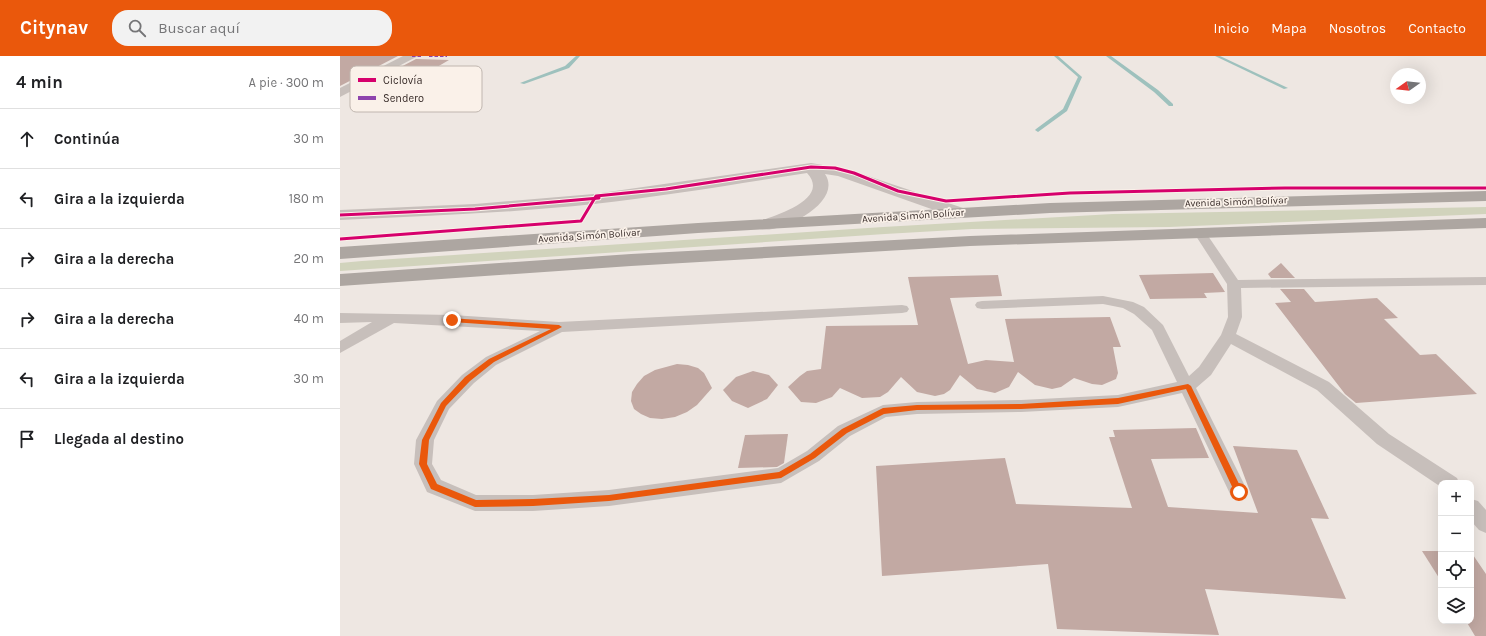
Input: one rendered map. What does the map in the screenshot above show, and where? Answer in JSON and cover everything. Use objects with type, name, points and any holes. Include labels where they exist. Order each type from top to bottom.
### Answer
[{"type":"highway","name":"Avenida Simón Bolívar","points":[[340,253],[1050,208],[1486,196]]},
{"type":"highway","points":[[340,280],[639,260],[970,241],[1486,223]]},
{"type":"street","points":[[392,66],[412,56]]},
{"type":"street","points":[[340,92],[350,87]]},
{"type":"street","points":[[340,215],[468,209],[594,199],[667,190],[811,168],[841,172],[960,213]]},
{"type":"street","points":[[766,225],[798,212],[812,204],[821,187],[820,179],[811,168]]},
{"type":"lane","points":[[559,327],[491,361],[468,379],[443,405],[425,440],[423,464],[434,486],[475,503],[533,503],[609,498],[781,475],[813,456],[844,431],[883,411],[917,408],[1021,406],[1118,401],[1188,386],[1205,371],[1228,336],[1235,317],[1234,284],[1200,234]]},
{"type":"lane","points":[[1234,284],[1486,281]]},
{"type":"lane","points":[[982,305],[1103,300],[1122,302],[1142,311],[1158,328],[1170,356],[1188,386],[1239,492]]},
{"type":"lane","points":[[340,318],[353,317],[452,320],[559,327],[902,309]]},
{"type":"lane","points":[[340,348],[362,333],[392,319]]},
{"type":"lane","points":[[1228,336],[1323,386],[1383,439],[1445,480]]},
{"type":"lane","points":[[1474,510],[1486,524]]},
{"type":"green space","points":[[1486,207],[1486,214],[1169,227],[972,229],[340,271],[340,263],[362,261],[883,227],[1113,214]]},
{"type":"building","points":[[340,56],[398,56],[379,66],[350,66],[350,81],[340,86]]},
{"type":"building","points":[[416,59],[449,60],[439,66],[403,66]]},
{"type":"building","points":[[1281,263],[1295,278],[1271,278],[1268,274]]},
{"type":"building","points":[[1213,273],[1225,292],[1204,293],[1207,298],[1150,299],[1139,275]]},
{"type":"building","points":[[998,275],[1002,296],[950,298],[968,364],[986,360],[1014,362],[1005,319],[1110,317],[1121,347],[1113,347],[1118,373],[1116,379],[1102,385],[1092,384],[1074,378],[1061,387],[1052,389],[1035,385],[1018,372],[1009,387],[995,393],[977,389],[960,375],[950,390],[944,394],[935,396],[917,392],[901,377],[888,392],[880,397],[862,398],[840,388],[832,397],[816,403],[801,402],[788,387],[807,371],[821,369],[826,326],[918,325],[908,277]]},
{"type":"building","points":[[1280,289],[1304,289],[1315,302],[1377,298],[1398,318],[1384,319],[1420,355],[1436,354],[1477,394],[1356,403],[1345,394],[1275,303],[1291,302]]},
{"type":"building","points":[[677,364],[698,368],[704,373],[712,388],[697,405],[687,412],[675,417],[662,419],[650,418],[634,409],[631,401],[632,392],[644,376],[655,370]]},
{"type":"building","points":[[753,371],[769,375],[778,385],[767,399],[748,408],[732,401],[723,390],[736,377]]},
{"type":"building","points":[[1196,428],[1209,458],[1151,459],[1168,507],[1258,513],[1233,446],[1297,450],[1329,519],[1311,518],[1346,599],[1205,589],[1219,635],[1057,629],[1048,564],[882,576],[876,466],[1005,458],[1016,504],[1132,508],[1109,437],[1115,437],[1113,430]]},
{"type":"building","points":[[788,434],[784,463],[777,467],[738,468],[745,435]]},
{"type":"building","points":[[1422,551],[1438,551],[1438,576]]},
{"type":"building","points":[[1474,556],[1486,574],[1486,636],[1475,636],[1468,624],[1474,624]]},
{"type":"waterway","points":[[522,83],[567,67],[578,56]]},
{"type":"waterway","points":[[1038,130],[1065,110],[1080,77],[1056,56]]},
{"type":"waterway","points":[[1108,56],[1156,91],[1171,105]]},
{"type":"waterway","points":[[1217,56],[1286,88]]},
{"type":"marked path","points":[[412,56],[422,56]]},
{"type":"marked path","points":[[429,56],[447,56]]},
{"type":"cycle path","points":[[340,239],[581,221],[596,196],[666,189],[811,167],[835,168],[854,173],[898,191],[946,201],[1070,193],[1285,188],[1486,188]]},
{"type":"cycle path","points":[[340,215],[475,209],[599,198]]},
{"type":"route","points":[[452,320],[559,327],[491,361],[468,379],[443,405],[425,440],[423,464],[434,486],[475,503],[533,503],[609,498],[781,475],[813,456],[844,431],[883,411],[917,408],[1021,406],[1118,401],[1188,386],[1239,492]]}]
